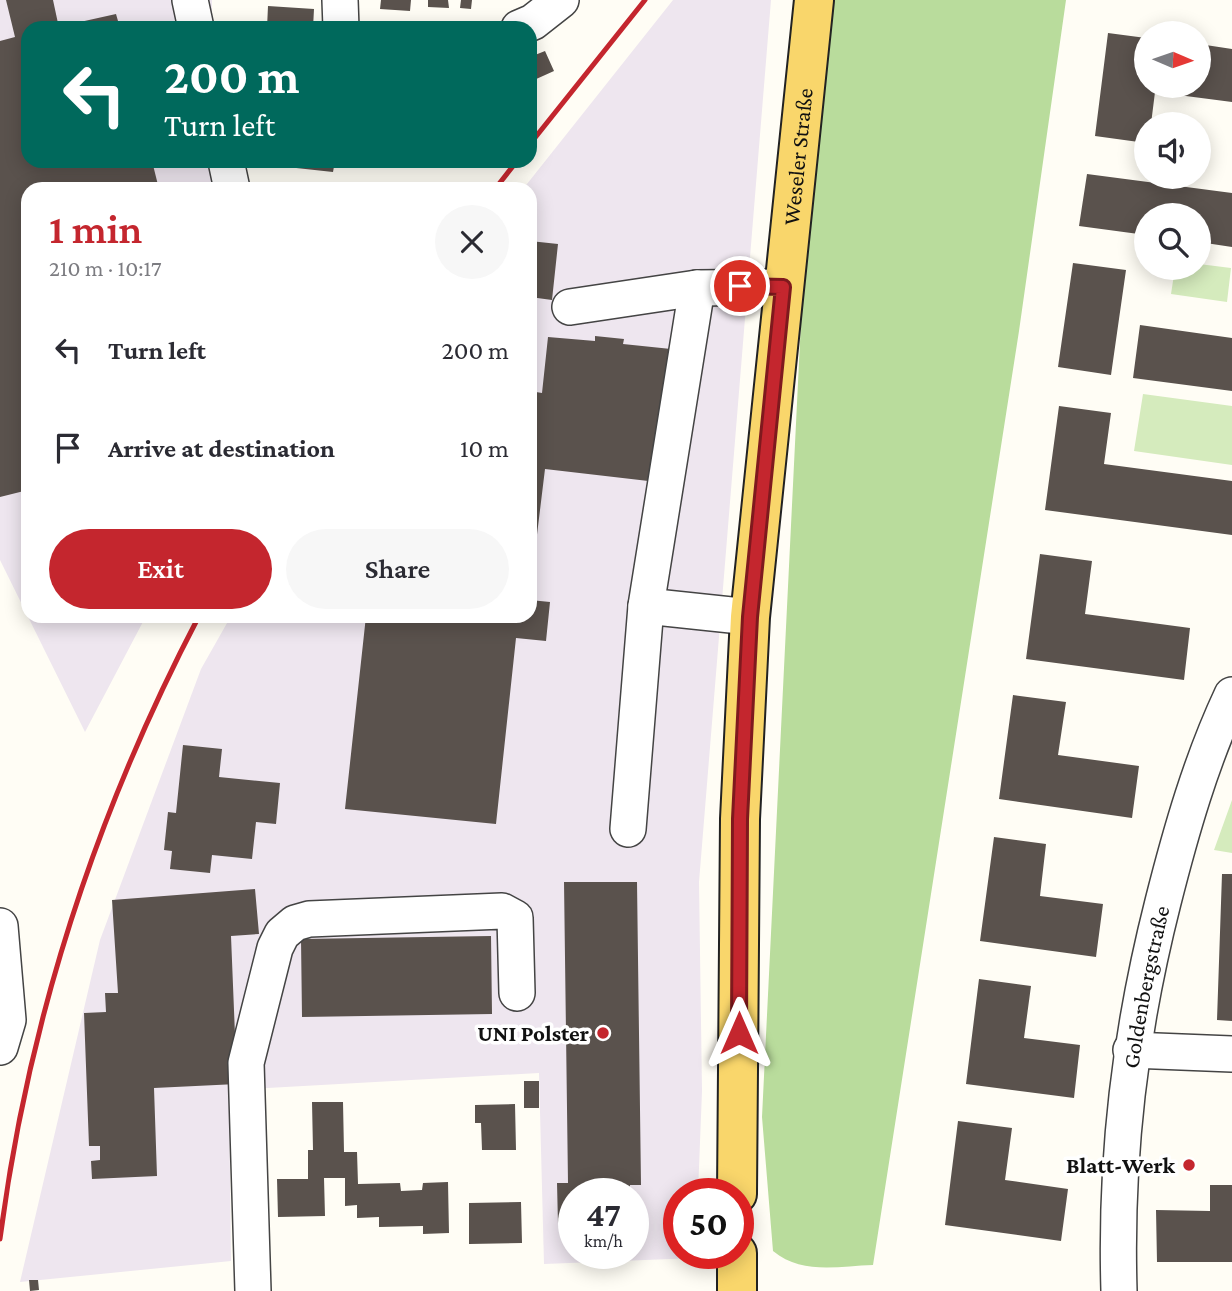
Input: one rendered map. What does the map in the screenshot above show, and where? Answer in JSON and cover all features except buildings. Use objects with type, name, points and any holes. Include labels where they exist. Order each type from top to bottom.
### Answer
[{"type":"main road","name":"Weseler Straße","points":[[737,1178],[740,819],[750,617],[814,0]]},
{"type":"main road","points":[[737,1269],[737,1291]]},
{"type":"street","points":[[190,0],[194,21]]},
{"type":"street","points":[[340,0],[341,21]]},
{"type":"street","points":[[534,21],[561,0]]},
{"type":"street","points":[[570,307],[697,288],[783,287]]},
{"type":"street","points":[[628,829],[646,607],[697,288]]},
{"type":"street","points":[[646,607],[750,617]]},
{"type":"street","name":"Goldenbergstraße","points":[[1119,1291],[1122,1124],[1142,986],[1183,821],[1232,695]]},
{"type":"street","points":[[253,1291],[246,1063],[265,994],[269,964],[282,934],[295,923],[309,919],[502,911],[515,918],[517,993]]},
{"type":"street","points":[[0,926],[8,1020],[0,1047]]},
{"type":"street","points":[[1131,1050],[1232,1054]]},
{"type":"shaded area","points":[[0,0],[212,0],[212,21],[21,21],[21,168],[242,168],[246,182],[21,182],[21,602],[0,560]]},
{"type":"shaded area","points":[[673,0],[771,0],[699,882],[702,1091],[699,1178],[663,1178],[663,1259],[649,1260],[649,1178],[558,1178],[558,1263],[544,1264],[539,1073],[229,1090],[231,1261],[20,1282],[100,940],[201,669],[227,623],[537,623],[537,182],[529,182]]},
{"type":"shaded area","points":[[31,623],[142,623],[85,732]]},
{"type":"green space","points":[[831,0],[1066,0],[1019,331],[873,1265],[821,1267],[784,1259],[773,1251],[762,1117],[802,301]]},
{"type":"green space","points":[[1211,266],[1231,268],[1227,302],[1171,294],[1173,280],[1211,280]]},
{"type":"green space","points":[[1143,394],[1232,406],[1232,465],[1134,451]]},
{"type":"green space","points":[[1232,800],[1232,853],[1214,850]]},
{"type":"railway","points":[[537,135],[645,0]]},
{"type":"railway","points":[[500,182],[512,168]]},
{"type":"railway","points":[[0,1239],[12,1158],[29,1077],[48,997],[72,919],[129,765],[196,623]]},
{"type":"place","name":"UNI Polster","points":[[603,1033]]},
{"type":"place","name":"Blatt-Werk","points":[[1189,1165]]},
{"type":"route","points":[[739,1033],[740,819],[750,617],[783,287],[740,286]]}]
